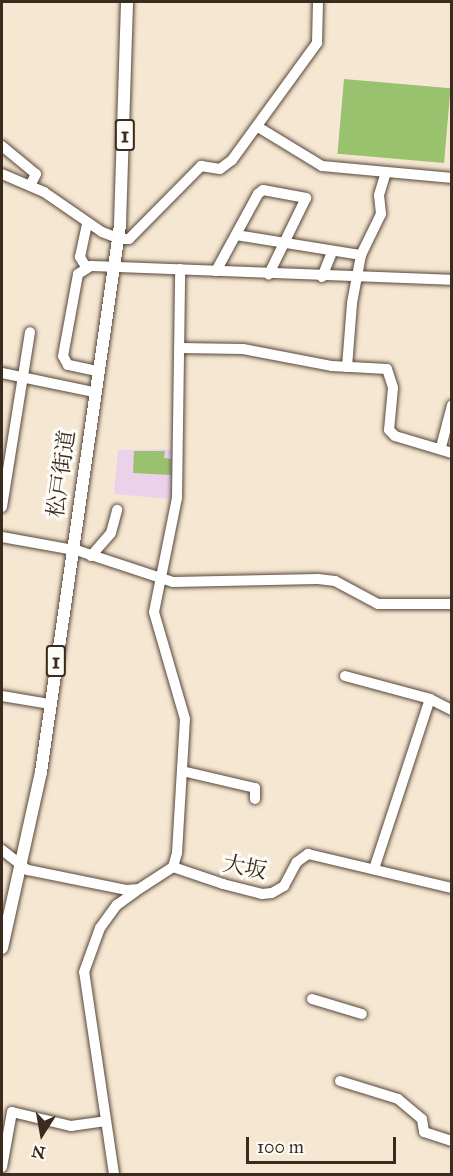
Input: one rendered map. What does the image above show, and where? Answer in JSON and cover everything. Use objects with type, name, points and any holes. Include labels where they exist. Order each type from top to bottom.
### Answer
[{"type":"main road","name":"松戸街道","points":[[2,948],[37,795],[118,238],[124,187],[127,2]]},
{"type":"street","points":[[2,174],[30,186],[87,223],[118,238],[129,239],[201,166],[223,167],[258,127],[317,43],[318,2]]},
{"type":"street","points":[[258,127],[314,164],[452,178]]},
{"type":"street","points":[[2,146],[36,174],[30,186]]},
{"type":"street","points":[[347,367],[352,303],[359,279],[361,255],[381,214],[380,195],[386,172]]},
{"type":"street","points":[[216,271],[263,190],[306,198],[268,274]]},
{"type":"street","points":[[86,267],[80,257],[87,223]]},
{"type":"street","points":[[236,235],[361,255]]},
{"type":"street","points":[[322,277],[332,252]]},
{"type":"street","points":[[97,371],[68,365],[63,356],[78,274],[86,267],[180,269],[359,279],[452,280]]},
{"type":"street","points":[[114,1174],[84,972],[100,928],[117,905],[173,867],[177,853],[183,707],[155,624],[161,579],[177,498],[180,269]]},
{"type":"street","points":[[2,507],[5,459],[30,332]]},
{"type":"street","points":[[180,348],[243,349],[289,360],[347,367],[383,367],[391,371],[389,430],[395,436],[441,447],[452,453]]},
{"type":"street","points":[[2,373],[94,392]]},
{"type":"street","points":[[441,447],[452,405]]},
{"type":"street","points":[[91,556],[111,533],[117,510]]},
{"type":"street","points":[[2,537],[72,549],[161,579],[191,584],[318,579],[335,581],[365,600],[378,604],[452,604]]},
{"type":"street","points":[[345,676],[430,699],[452,710]]},
{"type":"street","points":[[2,696],[50,704]]},
{"type":"street","points":[[374,869],[430,699]]},
{"type":"street","points":[[182,771],[255,788],[255,799]]},
{"type":"street","points":[[2,850],[22,866],[94,885],[139,889]]},
{"type":"street","name":"大坂","points":[[173,867],[262,894],[284,886],[297,862],[308,854],[452,888]]},
{"type":"street","points":[[312,999],[362,1014]]},
{"type":"street","points":[[340,1081],[398,1099],[422,1119],[424,1132],[452,1141]]},
{"type":"street","points":[[2,1167],[12,1112],[71,1126],[106,1120]]},
{"type":"shaded area","points":[[176,449],[170,499],[114,494],[118,450]]},
{"type":"green space","points":[[344,79],[451,88],[444,163],[337,154]]},
{"type":"green space","points":[[134,451],[165,451],[164,458],[171,459],[171,475],[133,473]]}]
